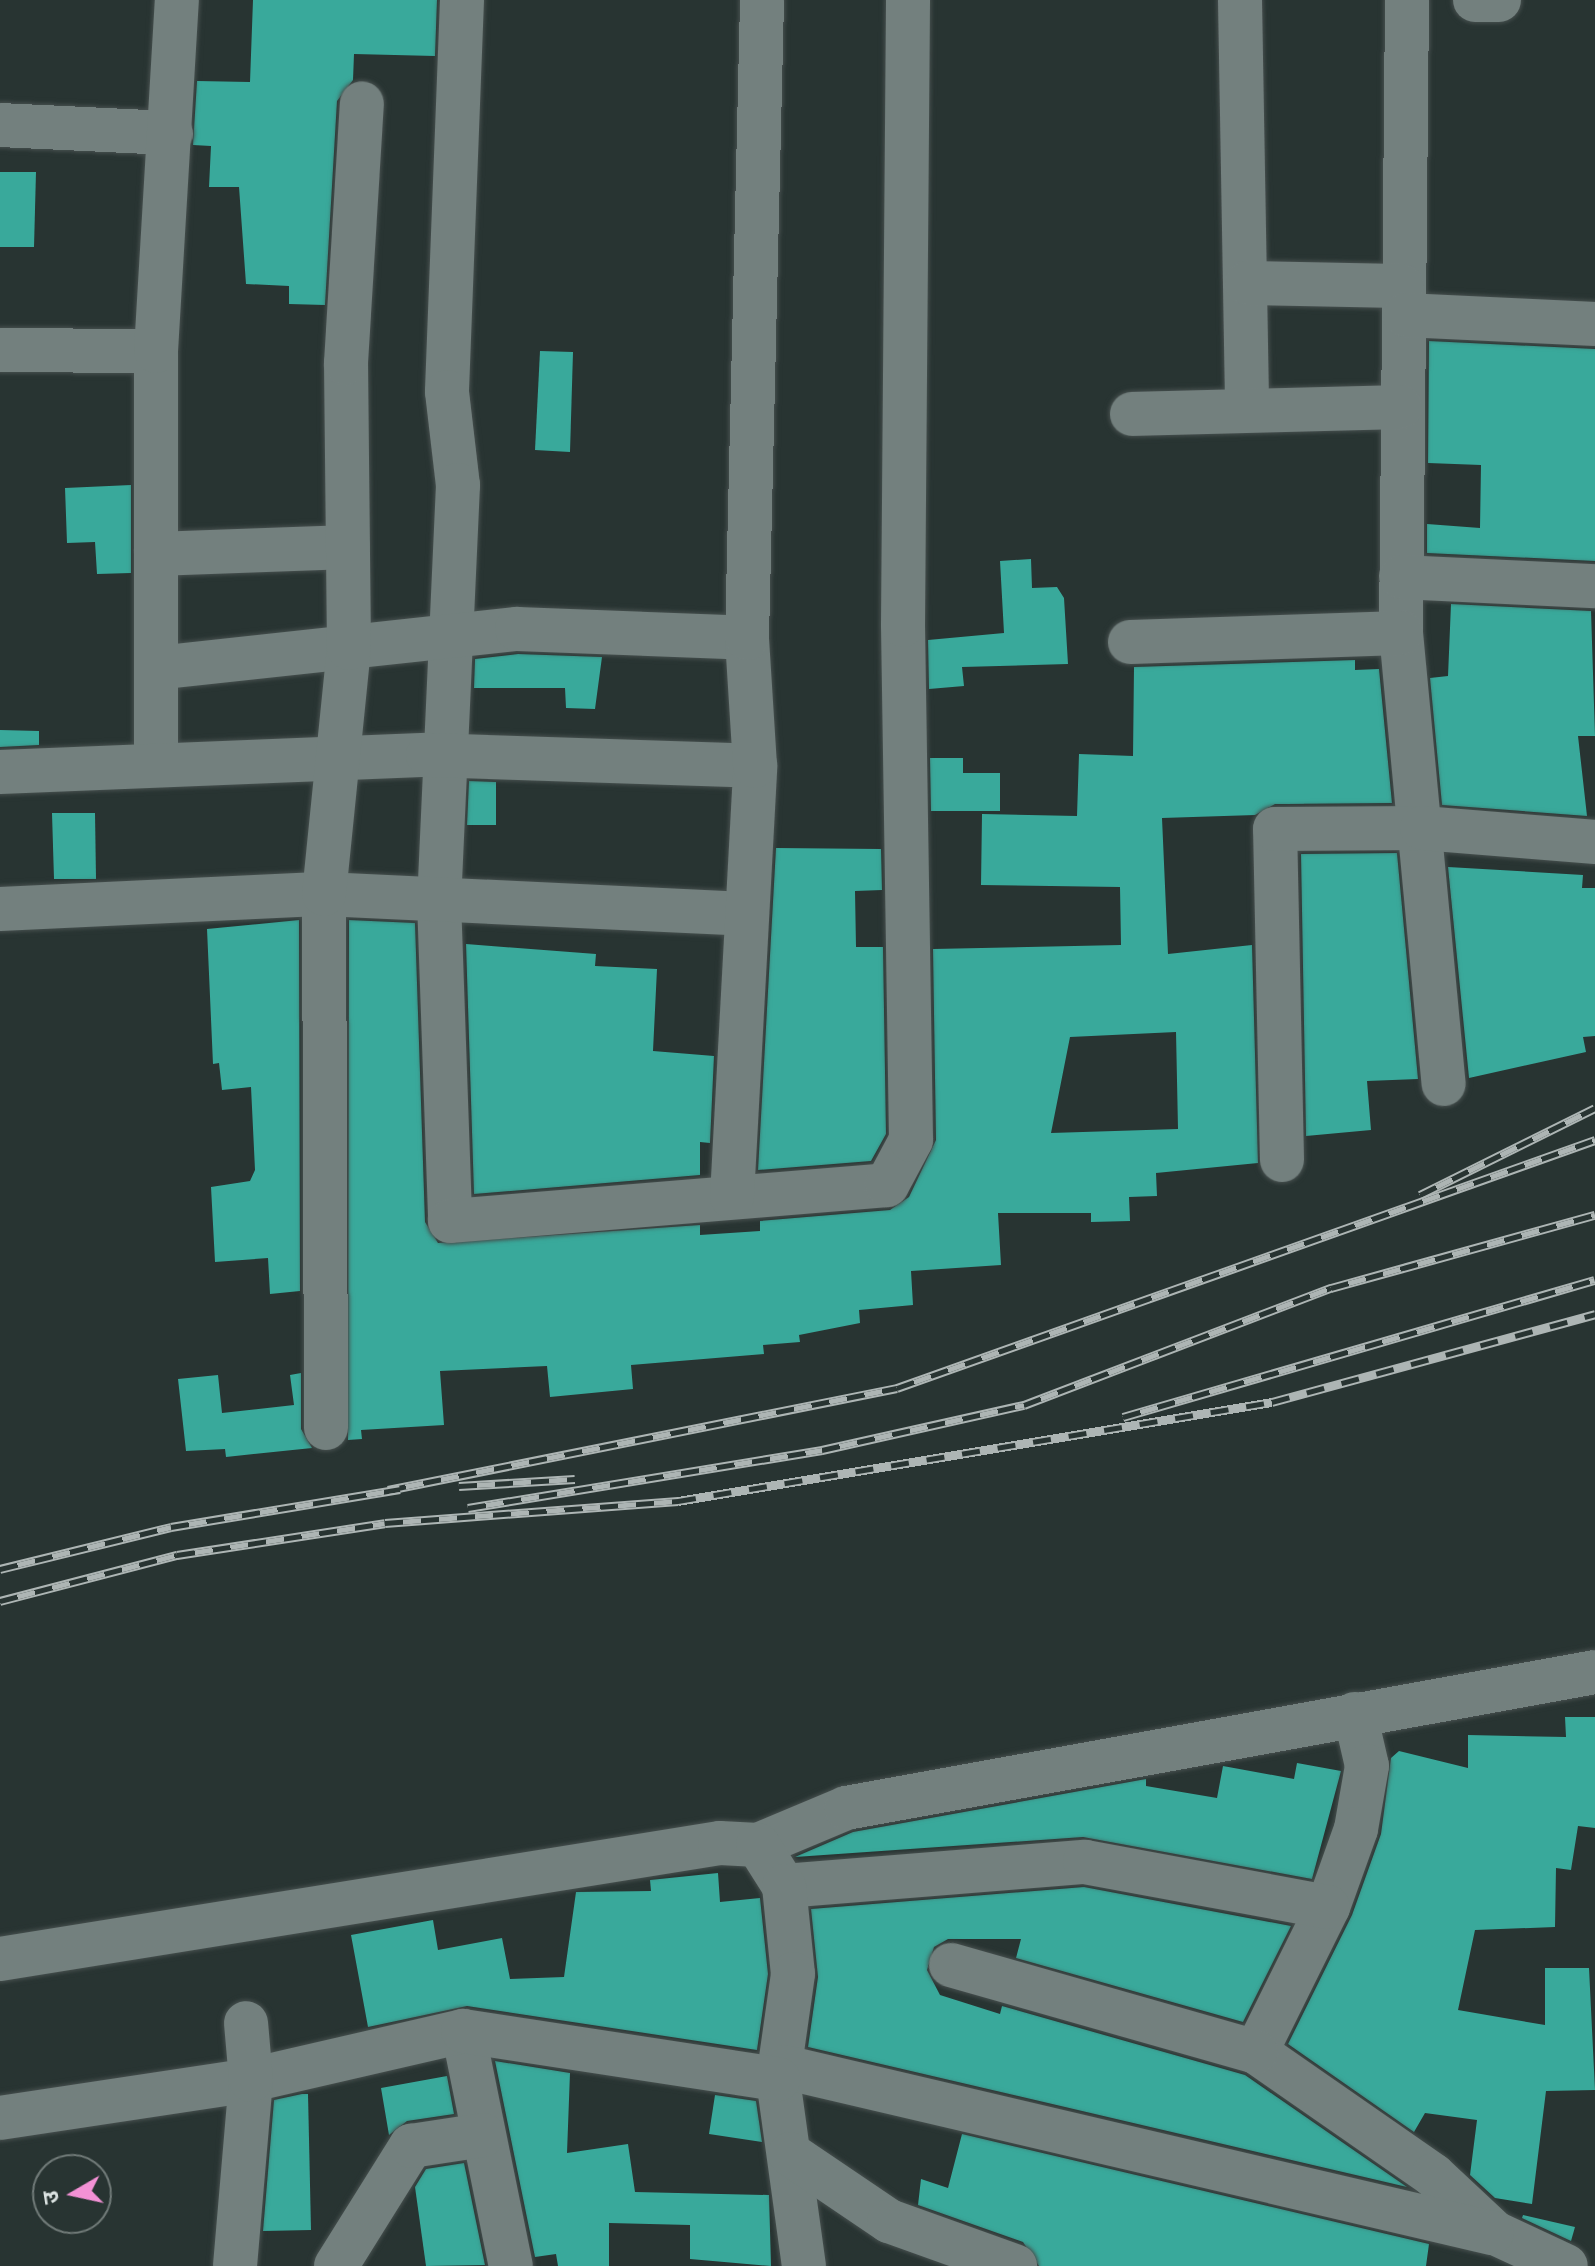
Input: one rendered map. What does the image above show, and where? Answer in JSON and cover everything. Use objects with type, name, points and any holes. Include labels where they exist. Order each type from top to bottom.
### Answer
[{"type":"street","points":[[156,765],[156,351],[177,0]]},
{"type":"street","points":[[462,0],[447,392],[458,485],[449,756],[439,900],[450,1221],[887,1185],[911,1140],[903,561],[908,0]]},
{"type":"street","points":[[732,1197],[755,766],[747,638],[762,0]]},
{"type":"street","points":[[1240,0],[1247,410]]},
{"type":"street","points":[[1407,0],[1400,407],[1401,633],[1444,1084]]},
{"type":"street","points":[[1476,0],[1499,0]]},
{"type":"street","points":[[326,1428],[324,894],[349,648],[346,363],[362,103]]},
{"type":"street","points":[[0,125],[171,133]]},
{"type":"street","points":[[1247,283],[1595,324]]},
{"type":"street","points":[[0,350],[156,351]]},
{"type":"street","points":[[1132,414],[1400,407]]},
{"type":"street","points":[[156,554],[348,547]]},
{"type":"street","points":[[1401,577],[1595,586]]},
{"type":"street","points":[[156,668],[517,629],[747,638]]},
{"type":"street","points":[[1130,642],[1401,633]]},
{"type":"street","points":[[0,772],[449,756],[755,766]]},
{"type":"street","points":[[1282,1160],[1275,829],[1422,828],[1595,842]]},
{"type":"street","points":[[0,909],[324,894],[746,914]]},
{"type":"street","points":[[0,1959],[720,1843],[758,1845],[846,1808],[1595,1672]]},
{"type":"street","points":[[1256,2052],[1328,1907],[1356,1829],[1367,1766],[1355,1714]]},
{"type":"street","points":[[758,1845],[784,1886],[793,1974],[781,2073],[804,2266]]},
{"type":"street","points":[[784,1886],[1085,1862],[1328,1907]]},
{"type":"street","points":[[951,1965],[1256,2052],[1433,2175],[1495,2233]]},
{"type":"street","points":[[235,2266],[251,2080],[246,2023]]},
{"type":"street","points":[[463,2031],[511,2266]]},
{"type":"street","points":[[0,2118],[251,2080],[463,2031],[781,2073],[1495,2233],[1566,2266]]},
{"type":"street","points":[[336,2266],[411,2146],[483,2135]]},
{"type":"street","points":[[790,2154],[889,2221],[1015,2266]]},
{"type":"building","points":[[253,0],[437,0],[435,56],[354,54],[353,80],[337,101],[325,305],[289,304],[289,286],[246,284],[239,187],[209,187],[211,146],[193,145],[197,81],[250,82]]},
{"type":"building","points":[[0,172],[36,172],[34,247],[0,247]]},
{"type":"building","points":[[1429,341],[1595,349],[1595,561],[1427,553],[1427,524],[1480,528],[1481,465],[1428,463]]},
{"type":"building","points":[[540,351],[573,352],[570,452],[535,450]]},
{"type":"building","points":[[131,485],[131,573],[97,574],[95,542],[67,543],[65,488]]},
{"type":"building","points":[[1031,559],[1032,588],[1057,587],[1064,598],[1068,664],[962,667],[964,686],[929,689],[928,640],[1004,633],[1000,561]]},
{"type":"building","points":[[1451,604],[1591,611],[1595,736],[1578,736],[1587,816],[1442,805],[1430,678],[1448,676]]},
{"type":"building","points":[[518,654],[602,657],[595,709],[566,708],[565,688],[474,688],[475,659]]},
{"type":"building","points":[[1355,660],[1355,670],[1379,669],[1392,803],[1275,804],[1255,815],[1162,818],[1168,954],[1252,945],[1258,1163],[1156,1173],[1157,1196],[1129,1197],[1130,1221],[1091,1222],[1091,1213],[998,1213],[1001,1265],[911,1271],[913,1305],[859,1310],[860,1323],[799,1335],[800,1342],[763,1345],[764,1354],[631,1365],[633,1389],[550,1397],[547,1366],[440,1371],[444,1425],[361,1430],[362,1439],[348,1440],[349,920],[415,923],[425,1222],[438,1243],[700,1225],[700,1235],[760,1231],[760,1221],[890,1210],[909,1197],[936,1140],[933,949],[1121,945],[1120,887],[981,885],[982,814],[1077,816],[1079,754],[1133,756],[1134,667]],"holes":[[[1176,1032],[1178,1129],[1051,1133],[1070,1037]]]},
{"type":"building","points":[[0,730],[39,731],[39,745],[0,747]]},
{"type":"building","points":[[930,758],[963,758],[963,773],[1000,773],[1000,811],[931,811]]},
{"type":"building","points":[[469,781],[496,782],[496,825],[467,825]]},
{"type":"building","points":[[52,813],[95,813],[96,879],[54,879]]},
{"type":"building","points":[[776,848],[881,849],[882,890],[855,891],[856,947],[883,947],[886,1134],[871,1161],[758,1170]]},
{"type":"building","points":[[1397,853],[1418,1079],[1367,1081],[1371,1130],[1306,1136],[1301,854]]},
{"type":"building","points":[[1448,867],[1583,875],[1582,888],[1595,888],[1595,1036],[1583,1037],[1586,1052],[1469,1078]]},
{"type":"building","points":[[299,920],[300,1291],[270,1294],[268,1258],[215,1262],[211,1187],[250,1181],[255,1170],[251,1087],[222,1090],[219,1063],[213,1064],[207,929]]},
{"type":"building","points":[[466,944],[596,954],[595,966],[657,969],[653,1051],[714,1056],[710,1143],[700,1142],[700,1175],[474,1194]]},
{"type":"building","points":[[301,1373],[301,1429],[312,1448],[226,1457],[225,1449],[186,1451],[178,1379],[218,1375],[222,1413],[294,1405],[290,1375]]},
{"type":"building","points":[[1565,1717],[1595,1717],[1595,1828],[1578,1826],[1571,1870],[1556,1868],[1555,1927],[1475,1930],[1458,2010],[1545,2025],[1545,1968],[1589,1968],[1595,2090],[1546,2091],[1532,2204],[1495,2198],[1470,2175],[1477,2120],[1425,2113],[1414,2132],[1288,2044],[1352,1915],[1381,1834],[1391,1758],[1399,1751],[1468,1768],[1468,1735],[1566,1737]]},
{"type":"building","points":[[1297,1763],[1341,1771],[1312,1879],[1083,1837],[795,1857],[853,1832],[1146,1779],[1146,1786],[1217,1798],[1223,1766],[1294,1779]]},
{"type":"building","points":[[718,1873],[720,1902],[760,1898],[768,1974],[757,2050],[467,2006],[368,2027],[351,1935],[433,1920],[438,1950],[502,1938],[510,1979],[564,1977],[576,1892],[651,1891],[650,1880]]},
{"type":"building","points":[[1084,1887],[1291,1926],[1243,2022],[1016,1958],[1021,1939],[948,1939],[934,1947],[927,1970],[940,1995],[1000,2014],[1002,2006],[1245,2075],[1407,2187],[808,2047],[818,1977],[811,1909]]},
{"type":"building","points":[[495,2061],[570,2073],[567,2153],[628,2144],[635,2192],[769,2195],[771,2266],[690,2259],[690,2225],[609,2223],[609,2266],[558,2266],[556,2254],[535,2257]]},
{"type":"building","points":[[447,2076],[454,2114],[407,2121],[389,2135],[381,2088]]},
{"type":"building","points":[[308,2094],[311,2230],[263,2231],[274,2100]]},
{"type":"building","points":[[715,2095],[756,2101],[762,2142],[709,2134]]},
{"type":"building","points":[[962,2134],[1429,2244],[1426,2266],[1039,2266],[1023,2242],[918,2205],[921,2179],[948,2188]]},
{"type":"building","points":[[464,2163],[485,2265],[426,2266],[415,2187],[426,2169]]},
{"type":"building","points":[[1523,2215],[1575,2227],[1571,2241],[1522,2218]]},
{"type":"railway","points":[[1420,1195],[1595,1108]]},
{"type":"railway","points":[[388,1490],[897,1388],[1595,1140]]},
{"type":"railway","points":[[468,1508],[822,1450],[1024,1405],[1331,1288],[1595,1215]]},
{"type":"railway","points":[[1123,1417],[1595,1280]]},
{"type":"railway","points":[[0,1601],[177,1555],[385,1523],[678,1501],[1272,1402],[1595,1314]]},
{"type":"railway","points":[[459,1486],[575,1479]]},
{"type":"railway","points":[[0,1569],[171,1527],[400,1489]]}]
